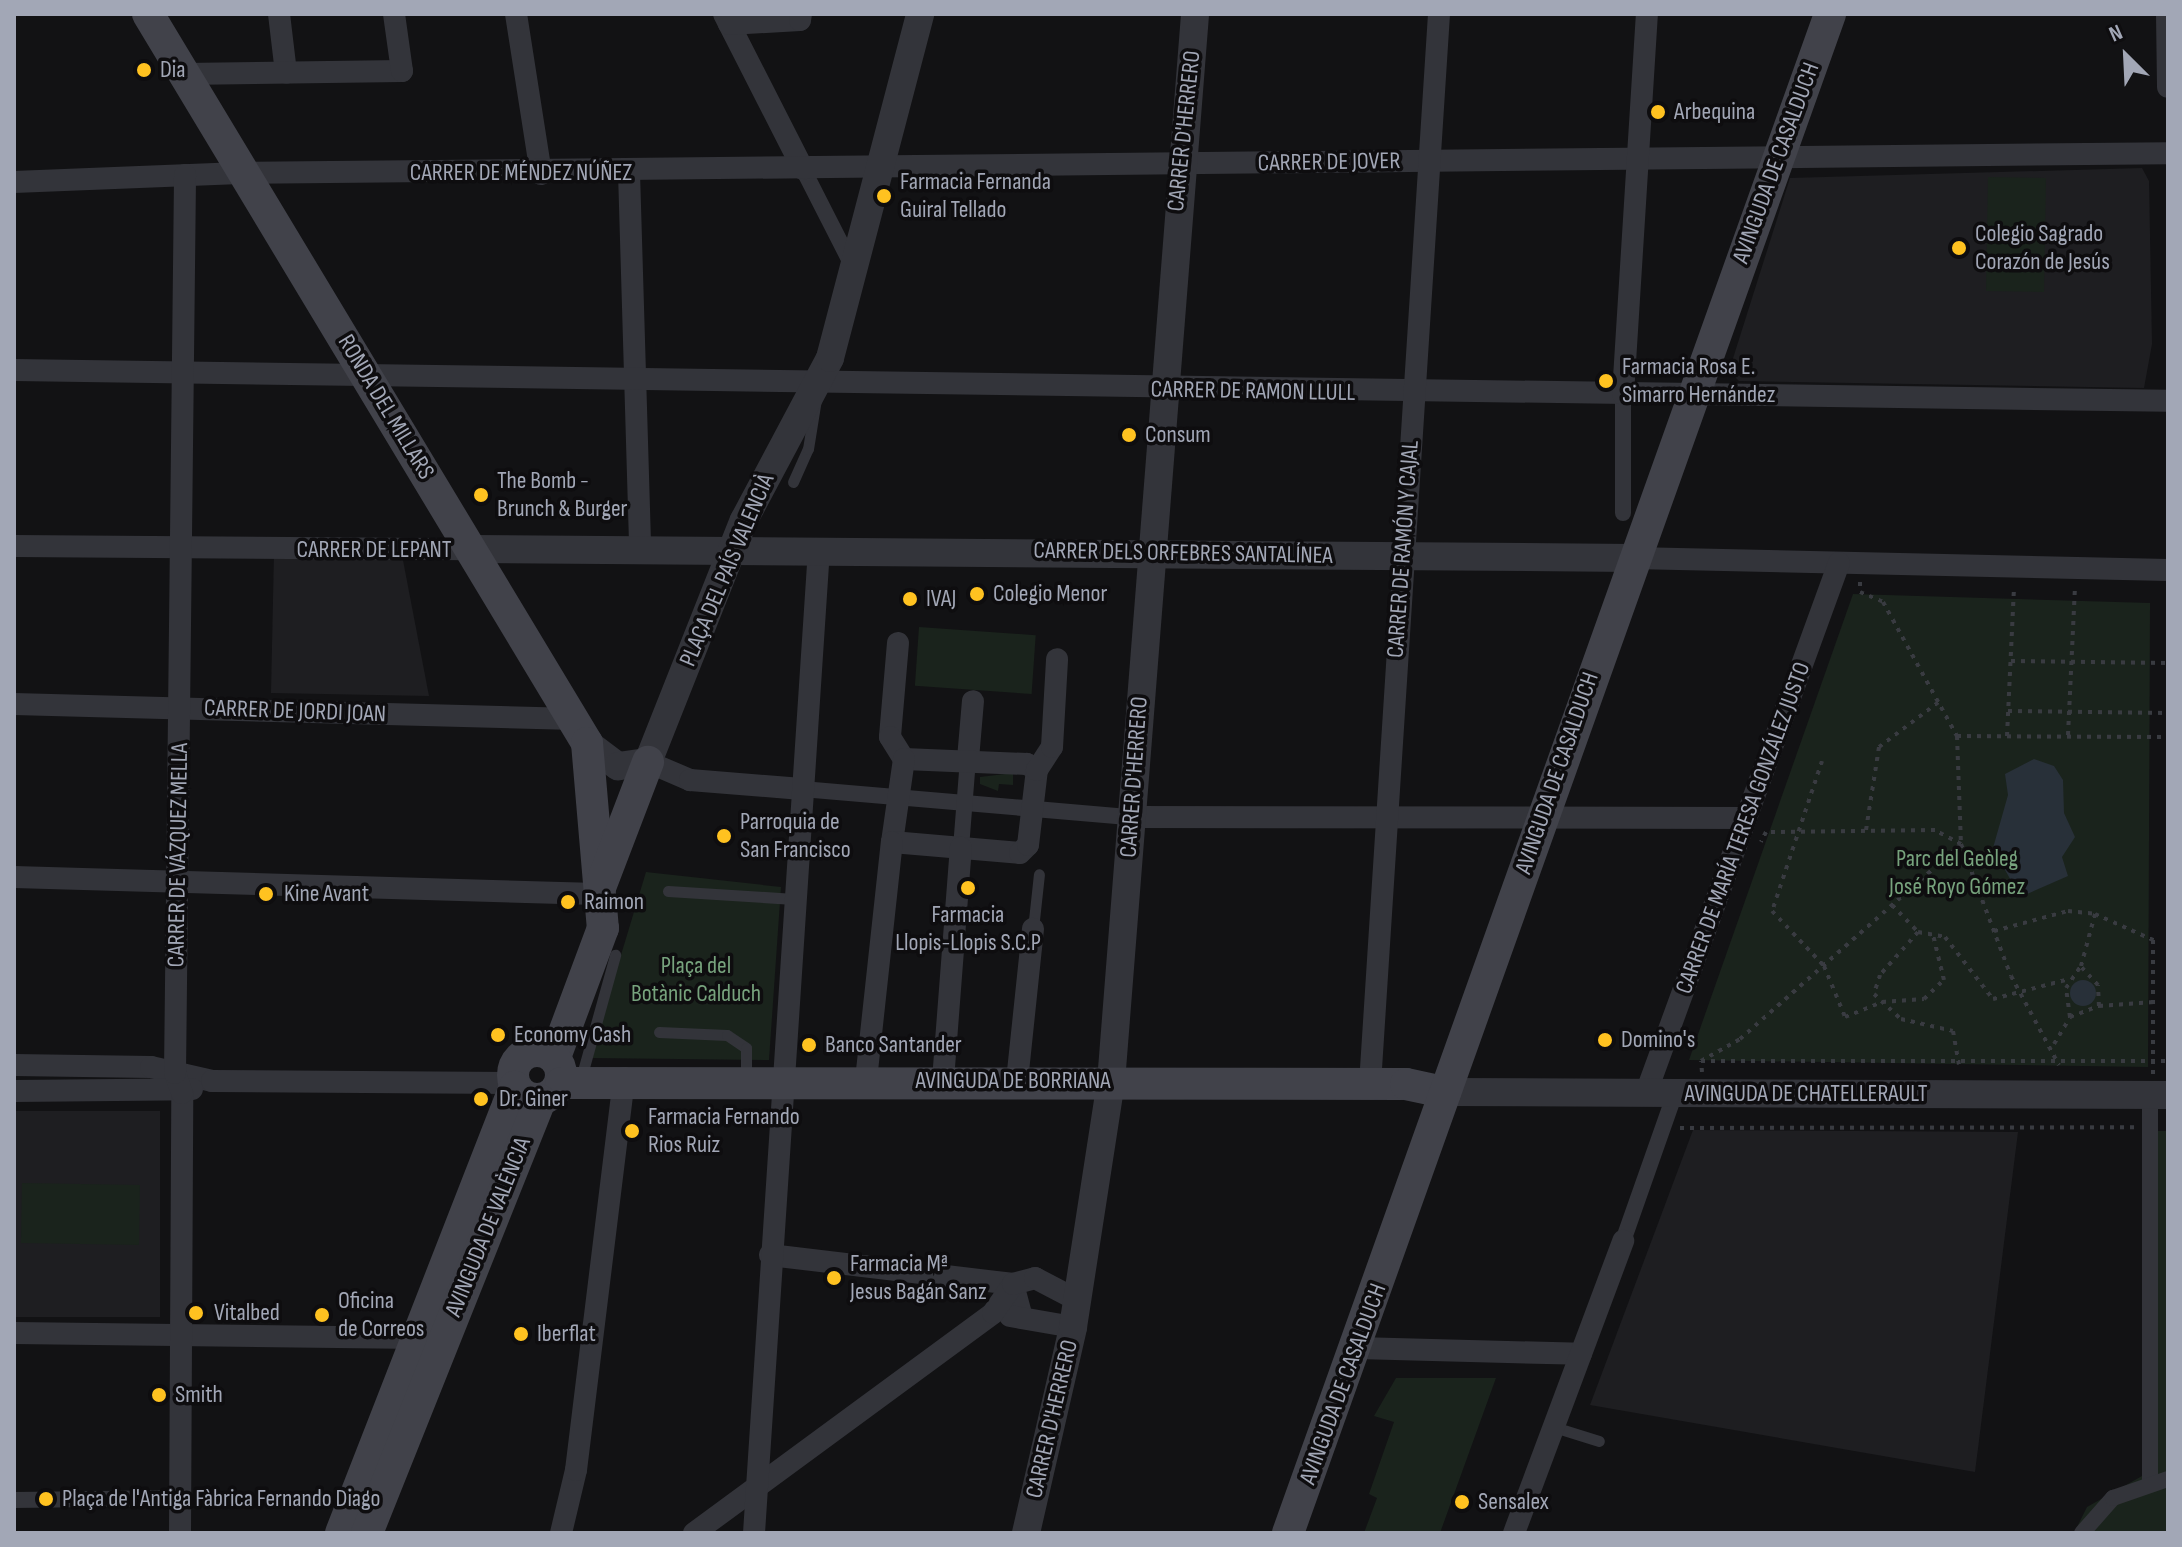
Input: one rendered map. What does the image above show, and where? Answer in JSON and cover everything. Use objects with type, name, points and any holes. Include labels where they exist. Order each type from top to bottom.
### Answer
[{"type":"main road","name":"RONDA DEL MILLARS","points":[[148,14],[240,173],[366,374],[581,731]]},
{"type":"main road","name":"AVINGUDA DE CASALDUCH","points":[[1288,1533],[1357,1348],[1633,558],[1830,14]]},
{"type":"main road","name":"AVINGUDA DE VALÈNCIA","points":[[581,731],[597,894]]},
{"type":"main road","name":"AVINGUDA DE VALÈNCIA","points":[[367,1533],[545,1076],[597,894],[648,762]]},
{"type":"main road","name":"AVINGUDA DE VALÈNCIA","points":[[341,1533],[419,1338],[545,1076]]},
{"type":"main road","name":"AVINGUDA DE BORRIANA","points":[[545,1076],[1370,1084],[1445,1092]]},
{"type":"street","points":[[279,14],[286,73]]},
{"type":"street","points":[[184,74],[402,71],[394,14]]},
{"type":"street","points":[[516,14],[541,174]]},
{"type":"street","points":[[801,14],[800,20],[727,19],[854,269]]},
{"type":"street","name":"PLAÇA DEL PAÍS VALENCIÀ","points":[[648,762],[733,549],[814,382],[830,358],[920,14]]},
{"type":"street","name":"CARRER D'HERRERO","points":[[1026,1533],[1075,1314],[1111,1082],[1179,164],[1195,14]]},
{"type":"street","name":"CARRER DE RAMÓN Y CAJAL","points":[[1370,1084],[1439,14]]},
{"type":"street","points":[[1623,513],[1623,394],[1647,14]]},
{"type":"street","points":[[2167,14],[2168,87]]},
{"type":"street","name":"CARRER DE JOVER","points":[[880,167],[2168,153]]},
{"type":"street","name":"CARRER DE MÉNDEZ NÚÑEZ","points":[[14,182],[240,173],[541,174],[880,167]]},
{"type":"street","points":[[629,172],[640,550]]},
{"type":"street","name":"CARRER DE VÁZQUEZ MELLA","points":[[180,1533],[178,881],[185,175]]},
{"type":"street","name":"CARRER DE RAMON LLULL","points":[[14,370],[1162,390],[2168,401]]},
{"type":"street","name":"CARRER DE LEPANT","points":[[14,546],[733,549]]},
{"type":"street","name":"CARRER DELS ORFEBRES SANTALÍNEA","points":[[733,549],[1633,558]]},
{"type":"street","points":[[754,1533],[819,550]]},
{"type":"street","points":[[1633,558],[2168,570]]},
{"type":"street","name":"CARRER DE MARÍA TERESA GONZÁLEZ JUSTO","points":[[1646,1093],[1746,818],[1850,563]]},
{"type":"street","points":[[866,1080],[895,797],[904,759],[890,737],[898,643]]},
{"type":"street","points":[[892,842],[1020,853],[1034,836],[1037,770],[1052,747],[1057,659]]},
{"type":"street","points":[[943,1080],[973,701]]},
{"type":"street","name":"CARRER DE JORDI JOAN","points":[[14,704],[180,708],[581,731]]},
{"type":"street","name":"RONDA DEL MILLARS","points":[[581,731],[618,766],[648,762]]},
{"type":"street","points":[[904,759],[968,759],[1037,770]]},
{"type":"street","points":[[648,762],[690,780],[1131,817],[1746,818]]},
{"type":"street","points":[[14,877],[597,894]]},
{"type":"street","points":[[1017,1081],[1033,929]]},
{"type":"street","points":[[14,1065],[178,1083]]},
{"type":"street","points":[[14,1091],[212,1081],[545,1076]]},
{"type":"street","points":[[561,1533],[576,1470],[624,1078]]},
{"type":"street","name":"AVINGUDA DE CHATELLERAULT","points":[[1445,1092],[2159,1095]]},
{"type":"street","points":[[1514,1533],[1623,1241],[1689,1093]]},
{"type":"street","points":[[2150,1481],[2149,1127],[2159,1095]]},
{"type":"street","points":[[770,1255],[1013,1284],[1035,1278],[1061,1285],[1075,1314],[1022,1318],[993,1313]]},
{"type":"street","points":[[694,1533],[993,1313],[1013,1284]]},
{"type":"street","points":[[1013,1284],[1022,1318]]},
{"type":"street","points":[[14,1333],[419,1338]]},
{"type":"street","points":[[1357,1348],[1581,1354]]},
{"type":"street","points":[[2082,1533],[2113,1498],[2150,1481],[2168,1479]]},
{"type":"street","points":[[14,1500],[180,1498]]},
{"type":"lane","points":[[793,482],[817,410],[814,382]]},
{"type":"lane","points":[[1033,929],[1039,874]]},
{"type":"lane","points":[[668,891],[794,899]]},
{"type":"lane","points":[[545,1076],[615,955]]},
{"type":"lane","points":[[659,1032],[727,1035],[746,1048],[746,1079]]},
{"type":"lane","points":[[1554,1427],[1599,1441]]},
{"type":"path","points":[[1850,563],[1860,592],[1883,602],[1957,736],[1961,844],[1994,931],[2023,994],[2054,1044],[2059,1065]]},
{"type":"path","points":[[2007,736],[2015,566]]},
{"type":"path","points":[[2068,735],[2076,568]]},
{"type":"path","points":[[2011,661],[2168,663]]},
{"type":"path","points":[[1866,830],[1879,747],[1940,701]]},
{"type":"path","points":[[2008,711],[2168,713]]},
{"type":"path","points":[[1957,736],[2168,737]]},
{"type":"path","points":[[1822,761],[1772,911],[1824,966],[1845,1017],[1882,1002],[1924,999],[1944,980],[1933,935]]},
{"type":"path","points":[[1766,832],[1935,830],[1961,844]]},
{"type":"path","points":[[1961,844],[1740,1039],[1701,1061],[1689,1093],[1704,1127],[2149,1127]]},
{"type":"path","points":[[1892,905],[1918,932],[1933,935],[1970,962],[1993,999],[2023,994],[2069,979],[2081,966],[2095,914]]},
{"type":"path","points":[[1994,931],[2068,911],[2095,914],[2153,940],[2155,1061],[2159,1095]]},
{"type":"path","points":[[1918,932],[1880,975],[1874,994],[1901,1019],[1953,1031],[1959,1064]]},
{"type":"path","points":[[2081,966],[2098,985],[2099,1006]]},
{"type":"path","points":[[2054,1044],[2070,1017],[2069,979]]},
{"type":"path","points":[[2070,1017],[2099,1006],[2154,1002]]},
{"type":"path","points":[[1701,1061],[2059,1065],[2168,1061]]},
{"type":"shaded area","name":"Colegio Sagrado Corazón de Jesús","points":[[2142,168],[2149,181],[2152,344],[2144,388],[1739,381],[1729,371],[1790,178]]},
{"type":"shaded area","points":[[274,553],[402,555],[429,696],[271,693]]},
{"type":"shaded area","points":[[2034,759],[2054,766],[2063,780],[2064,813],[2075,837],[2062,857],[2068,876],[2020,897],[1993,848],[2008,795],[2005,774]]},
{"type":"shaded area","points":[[2083,980],[2092,984],[2096,993],[2092,1002],[2083,1006],[2074,1002],[2070,993],[2074,984]]},
{"type":"shaded area","points":[[14,1111],[160,1111],[160,1317],[14,1317]]},
{"type":"shaded area","points":[[1693,1130],[2018,1132],[1975,1472],[1590,1405]]},
{"type":"green space","points":[[1988,177],[2046,178],[2044,292],[1986,291]]},
{"type":"green space","name":"Parc del Geòleg José Royo Gómez","points":[[1853,594],[2150,603],[2148,1067],[1689,1060]]},
{"type":"green space","points":[[919,627],[1036,635],[1032,694],[915,686]]},
{"type":"green space","points":[[1013,773],[1013,785],[999,784],[998,791],[980,784],[980,777]]},
{"type":"green space","name":"Plaça del Botànic Calduch","points":[[646,872],[781,887],[769,1060],[590,1058]]},
{"type":"green space","points":[[2143,1131],[2168,1131],[2168,1533],[2074,1533],[2087,1507],[2142,1476]]},
{"type":"green space","points":[[22,1183],[140,1185],[139,1245],[21,1243]]},
{"type":"green space","points":[[1396,1378],[1496,1378],[1440,1533],[1364,1533],[1377,1498],[1369,1494],[1394,1422],[1374,1416]]},
{"type":"place","name":"Dia","points":[[144,70]]},
{"type":"place","name":"Arbequina","points":[[1658,112]]},
{"type":"place","name":"Farmacia Fernanda Guiral Tellado","points":[[884,196]]},
{"type":"place","name":"Colegio Sagrado Corazón de Jesús","points":[[1959,248]]},
{"type":"place","name":"Farmacia Rosa E. Simarro Hernández","points":[[1606,381]]},
{"type":"place","name":"Consum","points":[[1129,435]]},
{"type":"place","name":"The Bomb - Brunch & Burger","points":[[481,495]]},
{"type":"place","name":"Colegio Menor","points":[[977,594]]},
{"type":"place","name":"IVAJ","points":[[910,599]]},
{"type":"place","name":"Parroquia de San Francisco","points":[[724,836]]},
{"type":"place","name":"Farmacia Llopis-Llopis S.C.P","points":[[968,888]]},
{"type":"place","name":"Kine Avant","points":[[266,894]]},
{"type":"place","name":"Raimon","points":[[568,902]]},
{"type":"place","name":"Economy Cash","points":[[498,1035]]},
{"type":"place","name":"Domino's","points":[[1605,1040]]},
{"type":"place","name":"Banco Santander","points":[[809,1045]]},
{"type":"place","name":"Dr. Giner","points":[[481,1099]]},
{"type":"place","name":"Farmacia Fernando Rios Ruiz","points":[[632,1131]]},
{"type":"place","name":"Farmacia Mª Jesus Bagán Sanz","points":[[834,1278]]},
{"type":"place","name":"Vitalbed","points":[[196,1313]]},
{"type":"place","name":"Oficina de Correos","points":[[322,1315]]},
{"type":"place","name":"Iberflat","points":[[521,1334]]},
{"type":"place","name":"Smith","points":[[159,1395]]},
{"type":"place","name":"Plaça de l'Antiga Fàbrica Fernando Diago","points":[[46,1499]]},
{"type":"place","name":"Sensalex","points":[[1462,1502]]}]
